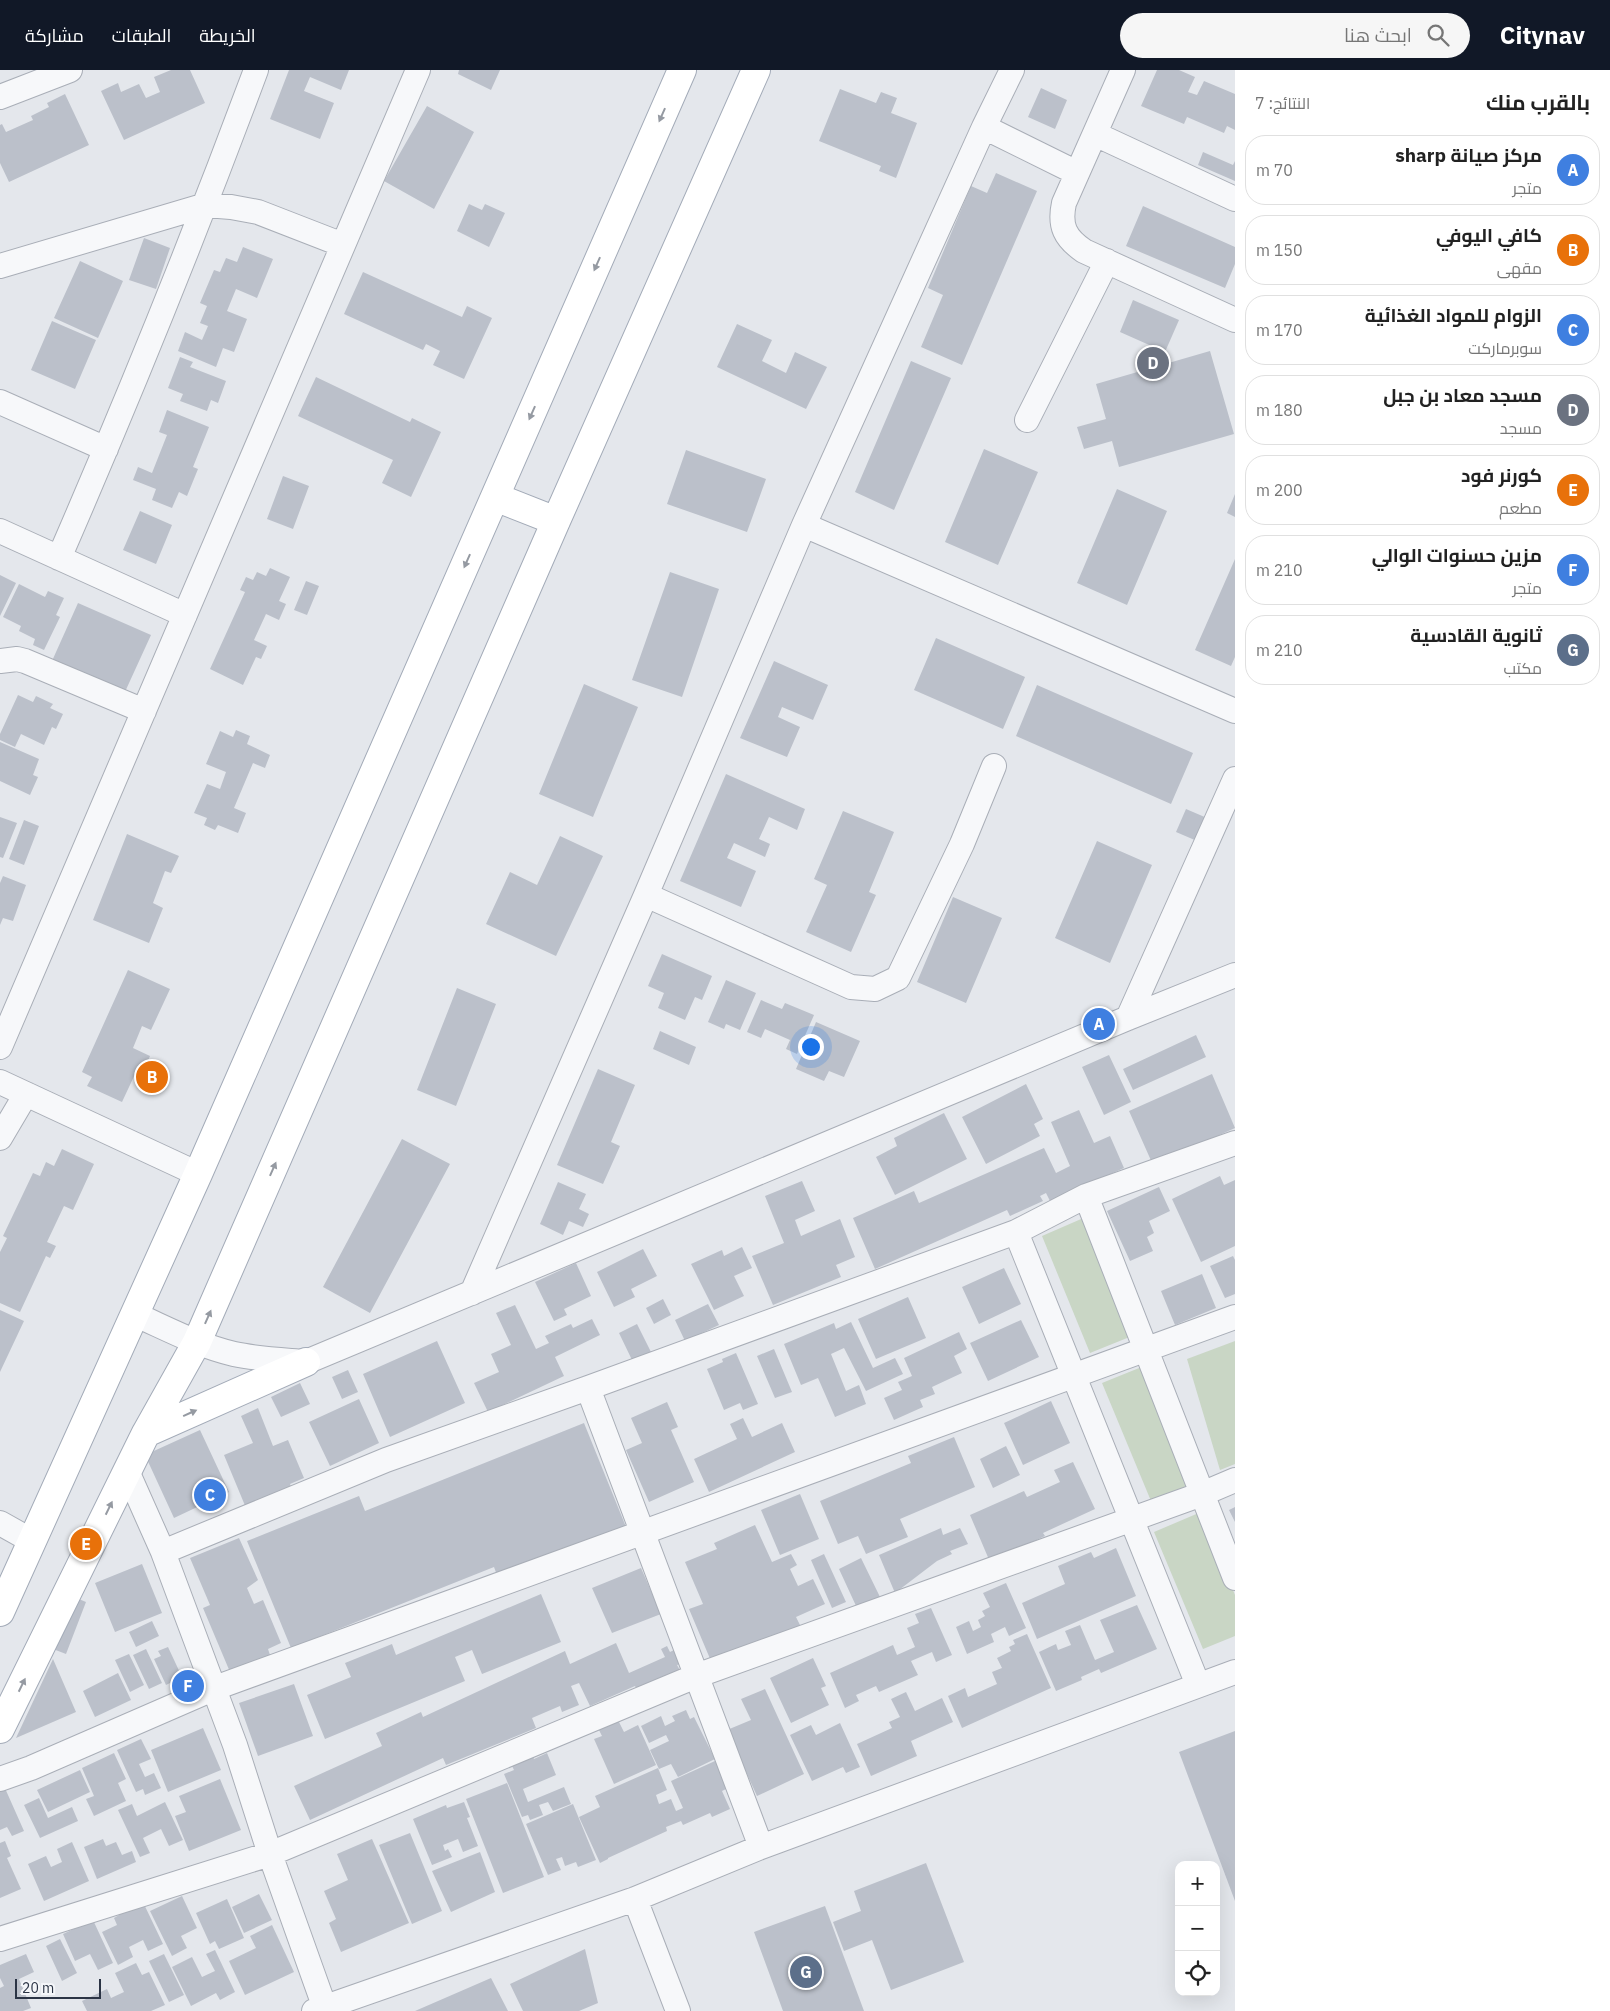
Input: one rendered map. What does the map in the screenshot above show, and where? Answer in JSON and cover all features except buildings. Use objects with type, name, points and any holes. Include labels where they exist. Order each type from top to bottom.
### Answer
[{"type":"main road","points":[[0,1612],[198,1174],[682,70]]},
{"type":"main road","points":[[0,1729],[146,1433],[197,1342],[556,521],[756,70]]},
{"type":"main road","points":[[495,497],[556,521]]},
{"type":"main road","points":[[146,1433],[306,1362]]},
{"type":"street","points":[[0,96],[70,70]]},
{"type":"street","points":[[59,558],[206,205],[256,70]]},
{"type":"street","points":[[0,1047],[418,70]]},
{"type":"street","points":[[472,1293],[646,895],[804,525],[984,127],[1012,70]]},
{"type":"street","points":[[1123,70],[1064,203],[1061,217],[1064,231],[1072,243],[1084,251],[1235,320]]},
{"type":"street","points":[[984,127],[1077,173]]},
{"type":"street","points":[[1095,134],[1235,199]]},
{"type":"street","points":[[0,266],[206,205],[258,212],[343,245]]},
{"type":"street","points":[[1027,420],[1107,261]]},
{"type":"street","points":[[0,402],[106,449]]},
{"type":"street","points":[[804,525],[1235,711]]},
{"type":"street","points":[[0,531],[185,615]]},
{"type":"street","points":[[0,661],[8,659],[25,661],[144,711]]},
{"type":"street","points":[[646,895],[851,987],[875,989],[898,978],[962,844],[994,766]]},
{"type":"street","points":[[1128,1018],[1235,779]]},
{"type":"street","points":[[134,1314],[197,1342],[233,1354],[306,1362],[1235,975]]},
{"type":"street","points":[[0,1082],[198,1174]]},
{"type":"street","points":[[0,1138],[26,1094]]},
{"type":"street","points":[[163,1552],[386,1460],[1016,1232],[1086,1196],[1235,1143]]},
{"type":"street","points":[[1086,1196],[1235,1578]]},
{"type":"street","points":[[1016,1232],[1198,1686]]},
{"type":"street","points":[[0,1779],[31,1768],[215,1688],[1235,1316]]},
{"type":"street","points":[[588,1388],[761,1847]]},
{"type":"street","points":[[127,1471],[163,1552],[215,1688],[321,2010],[635,1899],[761,1847],[1235,1672]]},
{"type":"street","points":[[0,1939],[270,1854],[696,1676],[1202,1494],[1235,1480]]},
{"type":"street","points":[[0,1523],[32,1541]]},
{"type":"street","points":[[635,1899],[678,2011]]},
{"type":"green space","points":[[1088,1216],[1137,1334],[1090,1353],[1042,1236]]},
{"type":"green space","points":[[1235,1341],[1235,1464],[1220,1470],[1187,1359]]},
{"type":"green space","points":[[1149,1364],[1198,1481],[1151,1501],[1102,1383]]},
{"type":"green space","points":[[1201,1512],[1235,1595],[1235,1636],[1203,1649],[1154,1532]]},
{"type":"place","name":"مسجد معاد بن جبل","points":[[1153,363]]},
{"type":"place","name":"مركز صيانة sharp","points":[[1099,1024]]},
{"type":"place","name":"كافي اليوفي","points":[[152,1077]]},
{"type":"place","name":"الزوام للمواد الغذائية","points":[[210,1495]]},
{"type":"place","name":"كورنر فود","points":[[86,1544]]},
{"type":"place","name":"مزين حسنوات الوالي","points":[[188,1686]]},
{"type":"place","name":"ثانوية القادسية","points":[[806,1972]]}]
